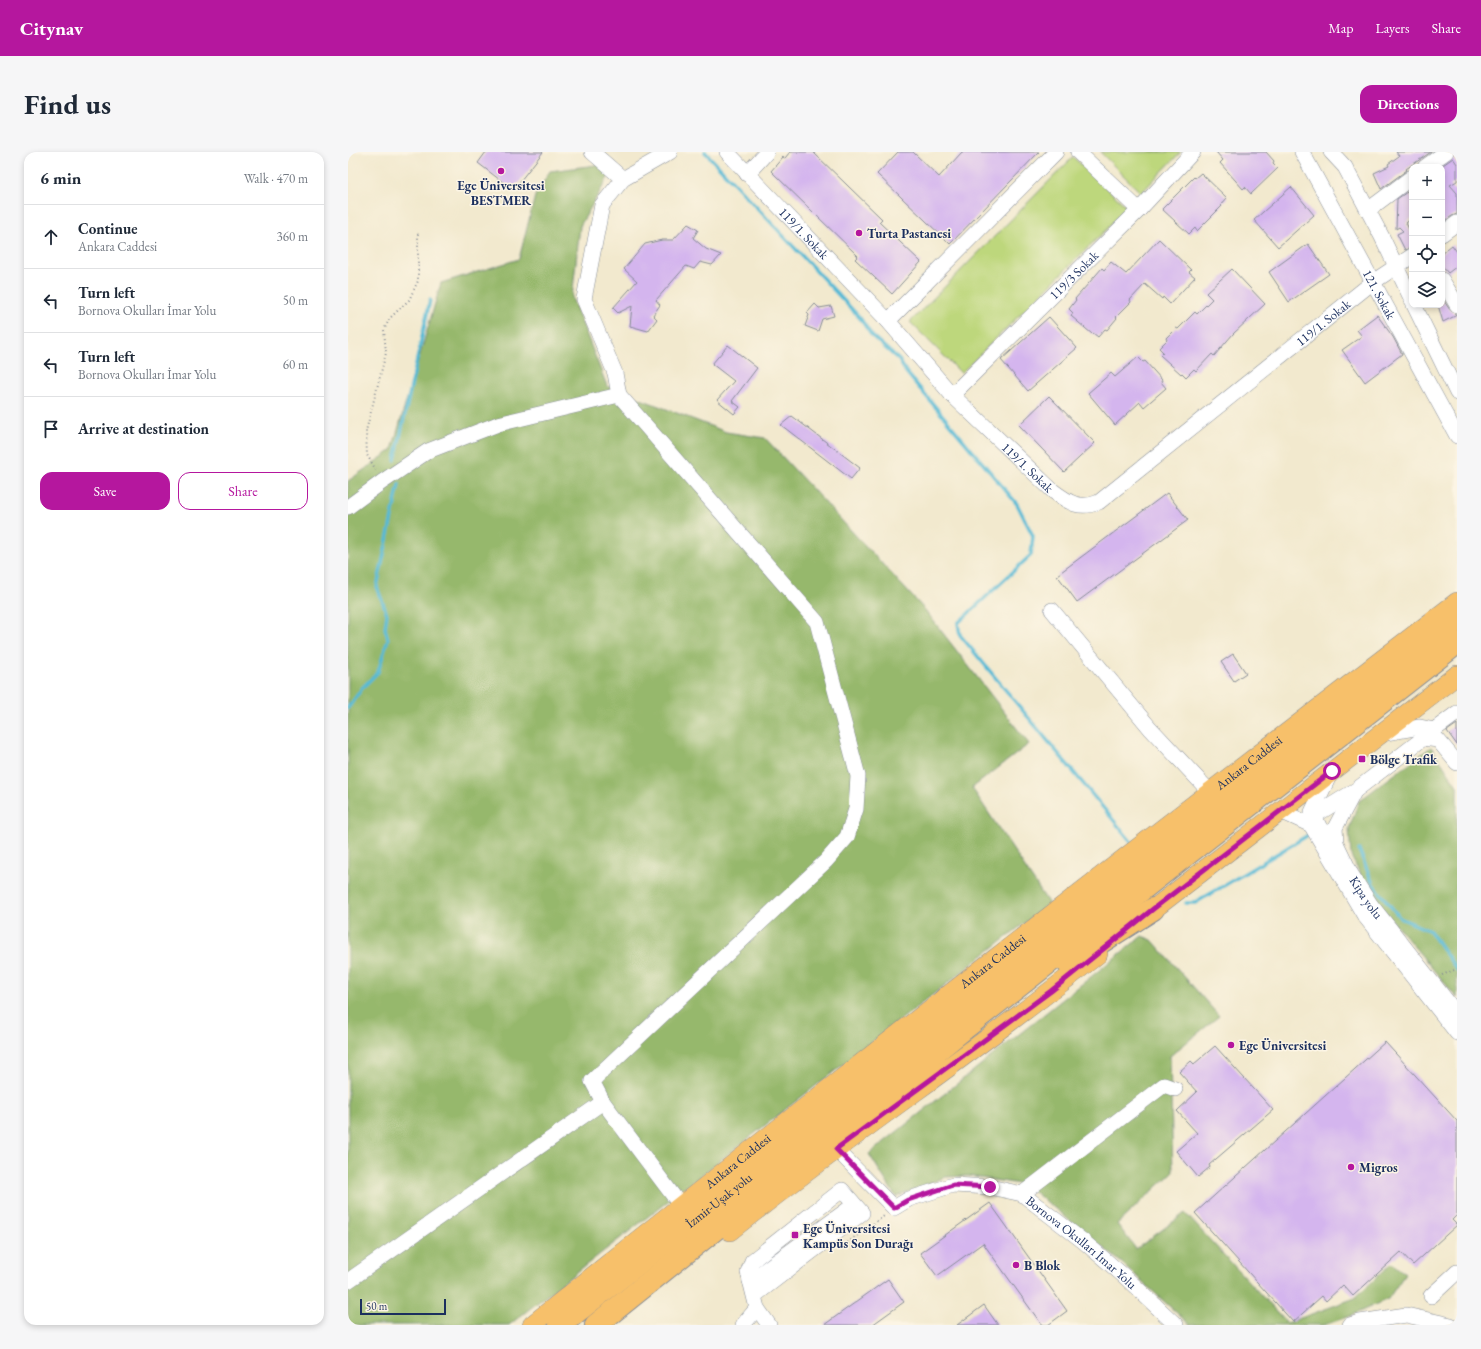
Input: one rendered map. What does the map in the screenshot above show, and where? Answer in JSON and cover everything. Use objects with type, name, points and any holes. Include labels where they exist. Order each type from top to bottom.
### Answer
[{"type":"highway","name":"Ankara Caddesi","points":[[878,1074],[1457,620]]},
{"type":"highway","points":[[596,1325],[966,1028],[1457,644]]},
{"type":"highway","points":[[966,1028],[1153,909]]},
{"type":"highway","points":[[878,1074],[946,998]]},
{"type":"highway","name":"İzmir-Uşak yolu","points":[[560,1325],[878,1074]]},
{"type":"main road","name":"Ankara Caddesi","points":[[532,1325],[946,998],[1457,602]]},
{"type":"main road","points":[[614,1325],[748,1217],[836,1149],[1051,991],[1153,909],[1457,675]]},
{"type":"street","points":[[592,152],[624,180]]},
{"type":"street","points":[[670,152],[624,180],[602,205],[584,299],[616,373],[619,395],[817,622],[858,776],[856,809],[847,837],[826,861],[592,1081],[603,1102],[681,1206]]},
{"type":"street","name":"119/1. Sokak","points":[[727,152],[888,321],[952,395],[1053,491],[1066,501],[1078,505],[1090,506],[1099,502],[1373,282]]},
{"type":"street","points":[[747,174],[767,152]]},
{"type":"street","points":[[888,321],[1056,152]]},
{"type":"street","points":[[1078,152],[1139,210]]},
{"type":"street","name":"119/3 Sokak","points":[[952,395],[1139,210],[1193,152]]},
{"type":"street","name":"121. Sokak","points":[[1302,152],[1457,436]]},
{"type":"street","points":[[1429,164],[1446,152]]},
{"type":"street","name":"121. Sokak","points":[[1337,154],[1368,210],[1409,294]]},
{"type":"street","points":[[1368,210],[1409,179]]},
{"type":"street","points":[[1445,232],[1457,222]]},
{"type":"street","points":[[1373,282],[1409,258]]},
{"type":"street","points":[[1445,285],[1457,305]]},
{"type":"street","name":"121. Sokak","points":[[1415,308],[1457,393]]},
{"type":"street","points":[[348,508],[382,482],[428,451],[498,424],[619,395]]},
{"type":"street","points":[[1052,610],[1150,728],[1210,792]]},
{"type":"street","points":[[1279,812],[1312,820],[1356,790],[1457,713]]},
{"type":"street","points":[[1379,734],[1420,727],[1438,740],[1457,763]]},
{"type":"street","points":[[1312,820],[1312,812],[1332,771]]},
{"type":"street","points":[[1336,843],[1335,828],[1350,798],[1356,790]]},
{"type":"street","name":"Kipa yolu","points":[[1312,820],[1321,830],[1328,833],[1336,843],[1351,874],[1371,905],[1457,1014]]},
{"type":"street","name":"Kipa yolu","points":[[1312,820],[1364,915],[1457,1033]]},
{"type":"street","points":[[1022,1194],[1164,1085],[1175,1089]]},
{"type":"street","points":[[348,1281],[603,1102]]},
{"type":"street","name":"Bornova Okulları İmar Yolu","points":[[836,1149],[894,1208],[908,1200],[953,1185],[990,1187],[1022,1194],[1083,1241],[1124,1276],[1176,1325]]},
{"type":"street","points":[[743,1325],[755,1302],[862,1213],[842,1190],[752,1261],[748,1272],[755,1302],[769,1325]]},
{"type":"street","points":[[1431,1296],[1457,1272]]},
{"type":"street","points":[[1350,1325],[1406,1315],[1452,1325]]},
{"type":"path","points":[[382,482],[367,455],[366,431],[386,353],[384,330],[390,318],[409,300],[418,281],[418,232]]},
{"type":"path","points":[[1452,971],[1457,969]]},
{"type":"green space","points":[[1100,152],[1181,152],[1141,193]]},
{"type":"green space","points":[[1073,157],[1128,208],[961,373],[910,322]]},
{"type":"green space","points":[[604,164],[610,174],[580,226],[572,298],[607,386],[726,432],[765,438],[925,610],[1029,744],[972,788],[1049,904],[509,1325],[348,1325],[348,481],[392,450],[441,283],[519,259],[535,196],[550,171]]},
{"type":"green space","points":[[1431,747],[1457,786],[1457,998],[1371,895],[1351,856],[1349,829],[1359,801]]},
{"type":"green space","points":[[1142,936],[1152,940],[1219,1016],[1170,1056],[1173,1172],[1117,1224],[1136,1249],[1185,1213],[1287,1323],[1355,1298],[1392,1263],[1405,1274],[1388,1299],[1350,1316],[1324,1325],[1190,1325],[1122,1263],[1026,1185],[968,1176],[945,1177],[896,1197],[869,1154]]},
{"type":"building","name":"Ege Üniversitesi BESTMER","points":[[486,152],[543,152],[513,190],[478,163]]},
{"type":"building","points":[[790,152],[813,152],[882,219],[879,222],[921,262],[892,294],[855,259],[858,256],[771,171],[783,157],[785,158]]},
{"type":"building","points":[[898,152],[913,152],[939,177],[962,152],[1039,152],[950,244],[877,174]]},
{"type":"building","points":[[1216,152],[1266,152],[1278,168],[1251,194],[1245,187],[1243,189],[1220,163],[1223,160]]},
{"type":"building","points":[[1396,152],[1431,152],[1413,164],[1409,164],[1409,167],[1406,169],[1407,170],[1381,189],[1374,173],[1389,166],[1388,164],[1399,156]]},
{"type":"building","points":[[1453,158],[1457,164],[1457,181],[1450,185],[1457,193],[1457,214],[1445,221],[1445,164]]},
{"type":"building","points":[[1201,173],[1227,198],[1221,205],[1222,206],[1197,231],[1195,228],[1189,234],[1162,209],[1194,177],[1195,178]]},
{"type":"building","points":[[1291,187],[1314,215],[1278,247],[1254,220]]},
{"type":"building","points":[[1407,192],[1409,195],[1409,220],[1406,223],[1409,229],[1409,248],[1405,250],[1397,234],[1403,231],[1399,227],[1396,229],[1397,199]]},
{"type":"building","points":[[688,224],[698,230],[693,238],[706,249],[721,255],[712,265],[700,262],[694,269],[686,266],[656,300],[660,305],[653,315],[657,319],[648,331],[630,326],[632,306],[618,313],[613,308],[637,281],[624,269],[645,244],[662,240],[673,240]]},
{"type":"building","points":[[1159,239],[1191,270],[1189,272],[1195,277],[1170,304],[1145,284],[1130,300],[1131,302],[1116,317],[1117,318],[1107,330],[1105,329],[1098,337],[1093,333],[1092,334],[1071,316],[1073,313],[1069,309],[1076,300],[1075,299],[1102,268],[1104,270],[1111,262],[1126,274]]},
{"type":"building","points":[[1308,244],[1329,274],[1289,302],[1269,272]]},
{"type":"building","points":[[1452,245],[1457,252],[1457,266],[1448,273],[1445,270],[1445,251]]},
{"type":"building","points":[[1232,269],[1265,304],[1233,334],[1214,356],[1212,354],[1196,371],[1194,369],[1186,377],[1160,355],[1163,352],[1159,348],[1176,328],[1178,329],[1195,312],[1197,314],[1212,299],[1206,293]]},
{"type":"building","points":[[1445,302],[1450,310],[1457,315],[1443,322],[1439,308],[1445,308]]},
{"type":"building","points":[[815,304],[819,308],[831,306],[834,316],[822,319],[818,331],[805,326],[809,315],[807,313]]},
{"type":"building","points":[[1377,315],[1393,337],[1402,354],[1365,382],[1342,350],[1362,336],[1357,330]]},
{"type":"building","points":[[1049,317],[1077,348],[1028,391],[1001,360]]},
{"type":"building","points":[[728,345],[757,368],[732,401],[740,407],[734,414],[717,400],[734,381],[712,364]]},
{"type":"building","points":[[1138,357],[1143,362],[1145,361],[1162,380],[1161,382],[1166,388],[1144,407],[1140,402],[1115,425],[1088,393],[1111,373],[1115,377]]},
{"type":"building","points":[[1049,396],[1095,443],[1064,472],[1019,425]]},
{"type":"building","points":[[792,416],[860,468],[851,479],[781,425]]},
{"type":"building","points":[[1167,493],[1188,520],[1077,602],[1057,575]]},
{"type":"building","points":[[1233,654],[1246,673],[1234,681],[1221,662]]},
{"type":"building","points":[[1457,724],[1457,745],[1447,731]]},
{"type":"building","name":"Migros","points":[[1385,1042],[1457,1121],[1457,1215],[1452,1220],[1457,1225],[1413,1265],[1401,1252],[1353,1296],[1343,1285],[1326,1301],[1322,1296],[1293,1322],[1195,1213]]},
{"type":"building","points":[[1215,1046],[1273,1110],[1209,1165],[1210,1167],[1198,1177],[1176,1151],[1197,1133],[1177,1111],[1197,1092],[1179,1072],[1191,1061],[1194,1064]]},
{"type":"building","name":"B Blok","points":[[990,1203],[1067,1311],[1048,1325],[1042,1325],[983,1243],[937,1276],[920,1253]]},
{"type":"building","points":[[888,1279],[904,1302],[872,1325],[824,1325]]},
{"type":"building","points":[[984,1305],[998,1325],[957,1325]]},
{"type":"waterway","points":[[705,152],[860,318],[872,336],[899,360],[906,372],[1017,504],[1033,536],[1031,555],[958,623],[960,635],[1134,845]]},
{"type":"waterway","points":[[395,460],[430,300]]},
{"type":"waterway","points":[[348,708],[363,687],[378,672],[388,639],[385,628],[387,614],[377,587],[399,484]]},
{"type":"waterway","points":[[1186,903],[1195,903],[1310,834]]},
{"type":"waterway","points":[[1359,850],[1373,884],[1400,918],[1430,931],[1457,970]]},
{"type":"place","name":"Ege Üniversitesi BESTMER","points":[[501,171]]},
{"type":"place","name":"Turta Pastanesi","points":[[859,233]]},
{"type":"place","name":"Bölge Trafik","points":[[1362,759]]},
{"type":"place","name":"Ege Üniversitesi","points":[[1231,1045]]},
{"type":"place","name":"Migros","points":[[1351,1167]]},
{"type":"place","name":"Ege Üniversitesi Kampüs Son Durağı","points":[[795,1235]]},
{"type":"place","name":"B Blok","points":[[1016,1265]]},
{"type":"route","points":[[990,1187],[953,1185],[908,1200],[894,1208],[836,1149],[1051,991],[1153,909],[1332,771]]}]
